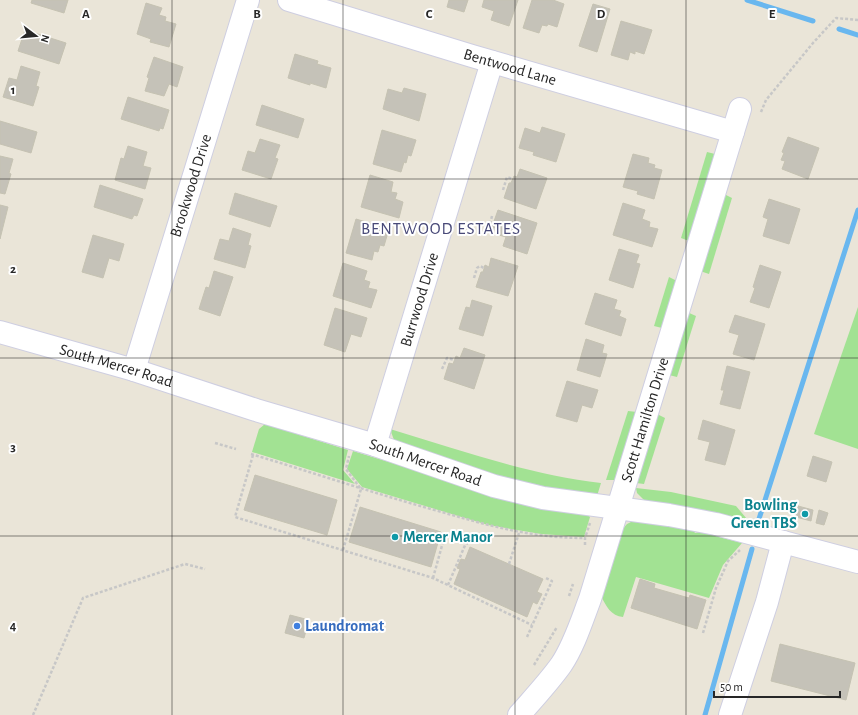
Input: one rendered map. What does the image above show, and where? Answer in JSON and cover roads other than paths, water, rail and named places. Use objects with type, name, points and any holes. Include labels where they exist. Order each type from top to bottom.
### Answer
[{"type":"street","name":"Brookwood Drive","points":[[134,370],[248,0]]},
{"type":"street","name":"Bentwood Lane","points":[[289,0],[492,62],[733,132]]},
{"type":"street","name":"Burrwood Drive","points":[[375,445],[492,62]]},
{"type":"street","name":"Scott Hamilton Drive","points":[[518,715],[541,691],[562,664],[578,630],[590,599],[733,132],[750,111]]},
{"type":"street","name":"South Mercer Road","points":[[0,332],[134,370],[256,410],[375,445],[494,486],[543,498],[669,514],[746,532],[858,562]]},
{"type":"street","points":[[730,715],[767,602],[782,542]]},
{"type":"waterway","points":[[747,0],[813,21]]},
{"type":"waterway","points":[[839,29],[858,35]]},
{"type":"waterway","points":[[758,522],[858,210]]},
{"type":"waterway","points":[[705,715],[752,549]]},
{"type":"place","name":"Bowling Green TBS","points":[[805,514]]},
{"type":"place","name":"Mercer Manor","points":[[395,537]]},
{"type":"place","name":"Laundromat","points":[[297,626]]},
{"type":"district","name":"BENTWOOD ESTATES","points":[[441,228]]}]
